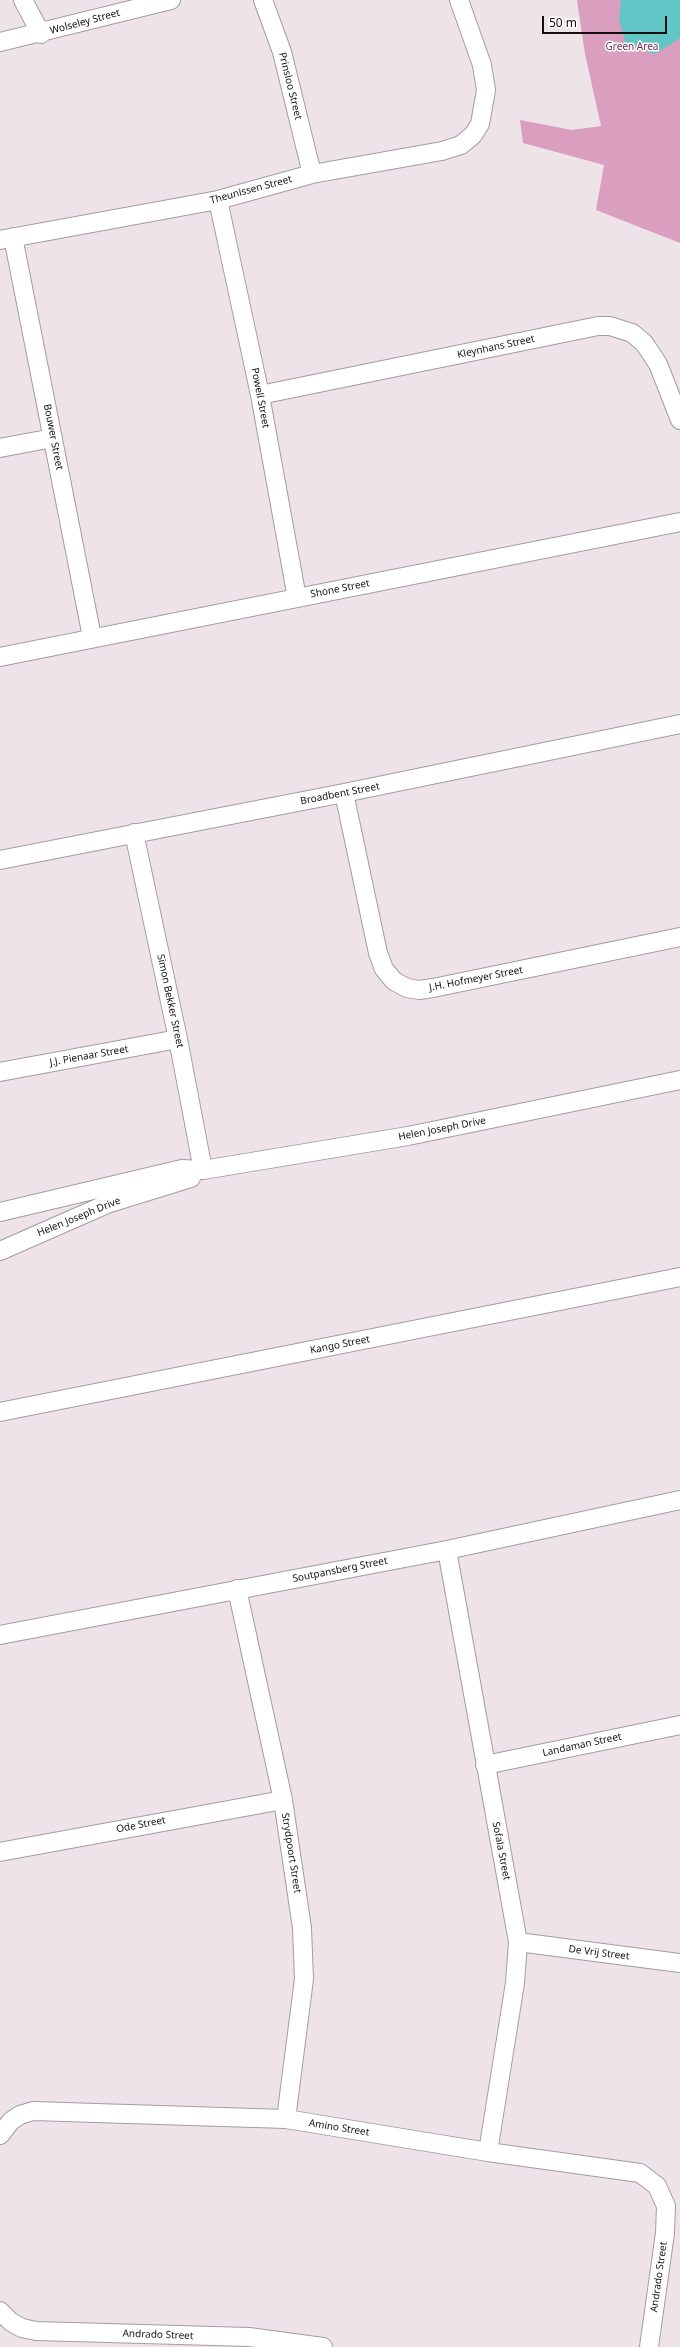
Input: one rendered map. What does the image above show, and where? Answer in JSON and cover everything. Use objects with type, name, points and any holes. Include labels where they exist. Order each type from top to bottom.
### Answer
[{"type":"street","points":[[23,0],[41,34]]},
{"type":"street","name":"Wolseley Street","points":[[0,42],[41,34],[170,0]]},
{"type":"street","name":"Prinsloo Street","points":[[263,0],[282,52],[312,174]]},
{"type":"street","name":"Theunissen Street","points":[[6,239],[218,200],[312,174],[442,151],[461,145],[473,135],[480,124],[483,113],[486,80],[459,0]]},
{"type":"street","name":"Powell Street","points":[[218,200],[260,395],[297,598]]},
{"type":"street","name":"Bouwer Street","points":[[6,239],[53,438],[92,637]]},
{"type":"street","name":"Kleynhans Street","points":[[260,395],[590,328],[610,326],[632,333],[644,343],[658,364],[680,420]]},
{"type":"street","points":[[0,448],[53,438]]},
{"type":"street","name":"Shone Street","points":[[0,657],[92,637],[680,522]]},
{"type":"street","name":"Broadbent Street","points":[[0,860],[134,832],[344,793],[680,724]]},
{"type":"street","name":"J.H. Hofmeyer Street","points":[[344,793],[378,953],[384,969],[394,981],[407,988],[419,990],[433,988],[680,937]]},
{"type":"street","name":"Simon Bekker Street","points":[[134,832],[178,1040],[203,1170]]},
{"type":"street","name":"J.J. Pienaar Street","points":[[0,1072],[178,1040]]},
{"type":"street","name":"Helen Joseph Drive","points":[[0,1212],[182,1169],[203,1170],[408,1136],[680,1080]]},
{"type":"street","name":"Helen Joseph Drive","points":[[0,1251],[107,1204],[190,1179],[203,1170]]},
{"type":"street","name":"Kango Street","points":[[0,1412],[680,1277]]},
{"type":"street","name":"Soutpansberg Street","points":[[0,1635],[447,1550],[680,1500]]},
{"type":"street","name":"Sofala Street","points":[[447,1550],[518,1942],[515,1983],[488,2152]]},
{"type":"street","name":"Strydpoort Street","points":[[237,1590],[283,1800],[302,1928],[304,1979],[286,2119]]},
{"type":"street","name":"Landaman Street","points":[[485,1766],[680,1725]]},
{"type":"street","name":"Ode Street","points":[[0,1852],[283,1800]]},
{"type":"street","name":"De Vrij Street","points":[[518,1942],[680,1963]]},
{"type":"street","name":"Amino Street","points":[[0,2135],[11,2121],[20,2115],[33,2111],[286,2119],[488,2152],[640,2173],[657,2186],[666,2206]]},
{"type":"street","name":"Andrado Street","points":[[649,2347],[665,2233],[666,2206]]},
{"type":"street","name":"Andrado Street","points":[[0,2311],[11,2322],[22,2328],[36,2331],[249,2337],[323,2347]]},
{"type":"green space","name":"Green Area","points":[[577,0],[680,0],[680,243],[596,210],[604,165],[523,143],[520,120],[572,130],[601,126],[585,54]]},
{"type":"water","points":[[621,0],[680,0],[680,38],[655,54],[626,46],[619,18]]}]
